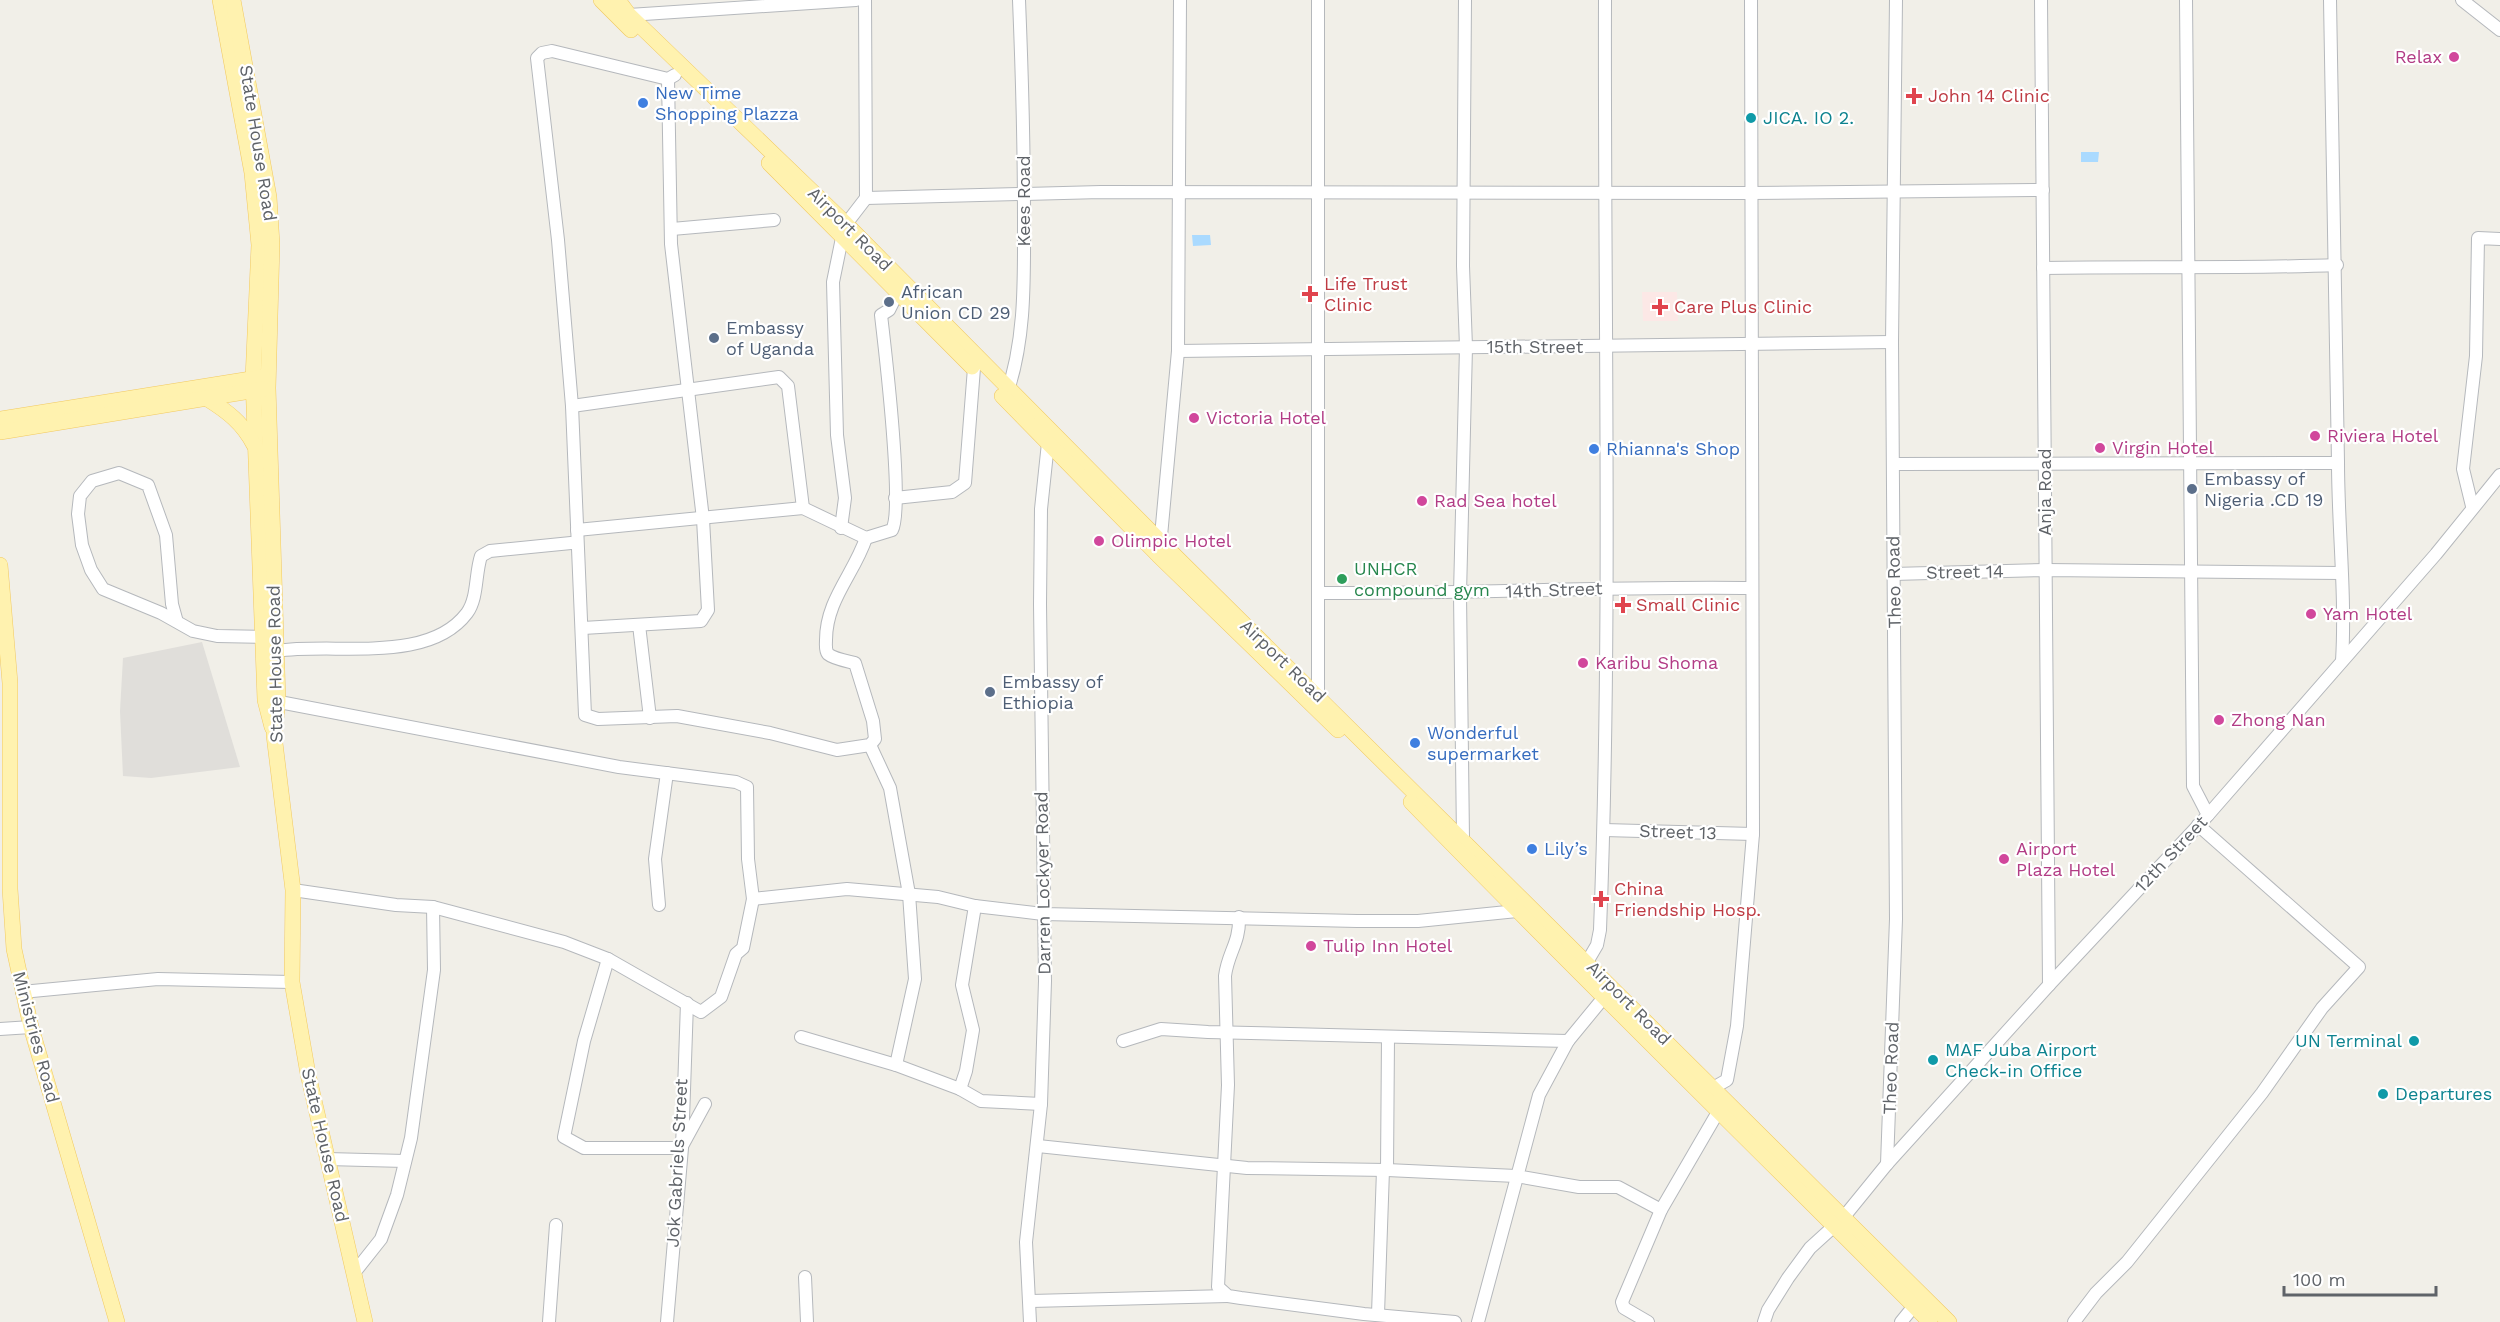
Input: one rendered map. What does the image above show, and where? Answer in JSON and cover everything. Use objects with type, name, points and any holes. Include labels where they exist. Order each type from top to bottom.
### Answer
[{"type":"main road","points":[[220,0],[236,54],[256,156],[259,245],[265,301],[255,447],[272,642]]},
{"type":"main road","name":"State House Road","points":[[233,0],[236,54]]},
{"type":"main road","name":"Airport Road","points":[[601,0],[671,77],[844,231],[898,292],[974,368],[1007,394],[1048,443],[1318,696],[1460,844],[1517,912],[1605,996],[1718,1112],[1949,1322]]},
{"type":"main road","name":"Airport Road","points":[[618,0],[629,15],[1160,549],[1460,844],[1587,962],[1713,1088],[1930,1322]]},
{"type":"main road","points":[[0,419],[64,415],[206,398],[261,383]]},
{"type":"main road","points":[[0,432],[64,415],[261,383]]},
{"type":"main road","name":"State House Road","points":[[261,383],[274,735],[293,890],[292,982],[327,1159],[365,1322]]},
{"type":"main road","points":[[206,398],[227,411],[242,426],[255,447]]},
{"type":"main road","name":"Ministries Road","points":[[0,565],[11,923],[22,992],[31,1027],[117,1322]]},
{"type":"street","points":[[629,15],[728,5],[856,0]]},
{"type":"street","points":[[841,528],[845,498],[837,435],[833,282],[844,231],[866,198],[865,0]]},
{"type":"street","name":"Kees Road","points":[[1007,394],[1018,356],[1024,265],[1019,0]]},
{"type":"street","points":[[1160,549],[1178,351],[1180,0]]},
{"type":"street","points":[[1318,0],[1318,696]]},
{"type":"street","points":[[1460,844],[1460,594],[1466,347],[1463,191],[1465,0]]},
{"type":"street","points":[[1587,962],[1597,945],[1600,930],[1604,830],[1608,347],[1604,192],[1605,0]]},
{"type":"street","points":[[1713,1088],[1727,1080],[1737,1026],[1753,834],[1751,0]]},
{"type":"street","name":"Theo Road","points":[[1887,1164],[1896,919],[1892,342],[1896,0]]},
{"type":"street","name":"Anja Road","points":[[2041,0],[2049,985]]},
{"type":"street","points":[[2186,0],[2193,786],[2208,815]]},
{"type":"street","points":[[2330,0],[2337,265],[2338,463],[2344,628],[2342,661]]},
{"type":"street","points":[[2462,0],[2500,30]]},
{"type":"street","points":[[583,628],[701,621],[707,616],[703,519],[672,258],[671,77],[552,51],[542,53],[537,58],[558,240],[572,406],[585,715],[598,719],[677,717],[770,734],[830,749],[870,745],[875,739],[873,721],[855,663],[830,655],[826,650],[826,627],[832,603],[857,561],[866,538]]},
{"type":"street","points":[[866,198],[1024,192],[1750,193],[2043,190]]},
{"type":"street","points":[[672,229],[774,220]]},
{"type":"street","points":[[2472,506],[2463,469],[2476,356],[2478,238],[2500,238]]},
{"type":"street","points":[[2043,268],[2189,265],[2263,268],[2337,265]]},
{"type":"street","points":[[577,530],[803,508],[866,538],[892,530],[895,525],[892,417],[882,315],[890,310],[898,292]]},
{"type":"street","name":"15th Street","points":[[1178,351],[1318,347],[1608,347],[1892,342]]},
{"type":"street","points":[[895,498],[952,492],[965,483],[974,368]]},
{"type":"street","points":[[572,406],[779,377],[788,386],[803,508]]},
{"type":"street","name":"Darren Lockyer Road","points":[[1030,1322],[1026,1242],[1038,1146],[1045,981],[1040,604],[1041,509],[1048,443]]},
{"type":"street","points":[[1894,464],[2338,463]]},
{"type":"street","points":[[177,622],[171,604],[166,535],[148,484],[119,473],[92,481],[80,496],[78,514],[82,545],[91,570],[103,589],[193,631],[217,636],[272,642],[420,644],[453,627],[468,613],[474,595],[476,573],[481,556],[490,551],[571,543]]},
{"type":"street","name":"12th Street","points":[[1764,1322],[1768,1310],[1810,1248],[1838,1222],[1887,1164],[2049,985],[2208,815],[2436,554],[2472,506],[2500,475]]},
{"type":"street","name":"Street 14","points":[[1893,574],[2046,570],[2341,573]]},
{"type":"street","name":"14th Street","points":[[1319,593],[1460,594],[1607,588],[1752,588]]},
{"type":"street","points":[[639,625],[650,718]]},
{"type":"street","points":[[272,700],[619,767],[736,782],[747,786],[748,859],[753,899],[743,948],[736,954],[721,997],[701,1012],[608,959],[564,942],[434,907],[396,905],[293,890]]},
{"type":"street","points":[[870,745],[890,788],[909,894],[915,979],[896,1065]]},
{"type":"street","points":[[659,904],[655,859],[667,773]]},
{"type":"street","points":[[2074,1322],[2096,1293],[2127,1262],[2262,1093],[2322,1008],[2359,967],[2198,825]]},
{"type":"street","name":"Street 13","points":[[1604,830],[1753,834]]},
{"type":"street","points":[[753,899],[847,889],[909,894],[975,906],[1043,914],[1418,921],[1517,912]]},
{"type":"street","points":[[960,1089],[966,1071],[973,1029],[962,986],[975,906]]},
{"type":"street","points":[[354,1273],[381,1239],[405,1161],[422,1066],[434,970],[434,907]]},
{"type":"street","points":[[1228,1296],[1218,1287],[1228,1085],[1225,976],[1227,960],[1237,943],[1239,917]]},
{"type":"street","points":[[608,959],[584,1041],[564,1137],[584,1148],[681,1148],[705,1104]]},
{"type":"street","points":[[22,992],[158,979],[292,982]]},
{"type":"street","points":[[1479,1322],[1539,1095],[1568,1041],[1605,996]]},
{"type":"street","name":"Jok Gabriels Street","points":[[667,1322],[682,1148],[684,1015],[687,1004]]},
{"type":"street","points":[[0,1029],[31,1027]]},
{"type":"street","points":[[1123,1041],[1161,1029],[1568,1041]]},
{"type":"street","points":[[801,1036],[896,1065],[960,1089],[981,1101],[1041,1104]]},
{"type":"street","points":[[1378,1314],[1385,1170],[1388,1037]]},
{"type":"street","points":[[1648,1322],[1624,1308],[1622,1302],[1661,1210],[1718,1112]]},
{"type":"street","points":[[1038,1146],[1225,1166],[1516,1176],[1579,1187],[1618,1187],[1661,1210]]},
{"type":"street","points":[[327,1159],[405,1161]]},
{"type":"street","points":[[549,1322],[556,1226]]},
{"type":"street","points":[[805,1277],[807,1322]]},
{"type":"street","points":[[1031,1301],[1228,1296],[1451,1321]]},
{"type":"street","points":[[1901,1322],[1914,1306]]},
{"type":"shaded area","name":"Care Plus Clinic","points":[[1642,292],[1677,292],[1678,321],[1643,321]]},
{"type":"shaded area","points":[[202,642],[240,767],[151,778],[123,776],[120,711],[123,658]]},
{"type":"water","points":[[2081,152],[2099,152],[2098,162],[2081,162]]},
{"type":"water","points":[[1192,235],[1210,235],[1211,245],[1193,246]]},
{"type":"place","name":"Relax","points":[[2454,57]]},
{"type":"place","name":"John 14 Clinic","points":[[1914,96]]},
{"type":"place","name":"New Time Shopping Plazza","points":[[643,103]]},
{"type":"place","name":"JICA. IO 2.","points":[[1751,118]]},
{"type":"place","name":"Life Trust Clinic","points":[[1310,294]]},
{"type":"place","name":"African Union CD 29","points":[[889,302]]},
{"type":"place","name":"Care Plus Clinic","points":[[1660,307]]},
{"type":"place","name":"Embassy of Uganda","points":[[714,338]]},
{"type":"place","name":"Victoria Hotel","points":[[1194,418]]},
{"type":"place","name":"Riviera Hotel","points":[[2315,436]]},
{"type":"place","name":"Virgin Hotel","points":[[2100,448]]},
{"type":"place","name":"Rhianna's Shop","points":[[1594,449]]},
{"type":"place","name":"Embassy of Nigeria .CD 19","points":[[2192,489]]},
{"type":"place","name":"Rad Sea hotel","points":[[1422,501]]},
{"type":"place","name":"Olimpic Hotel","points":[[1099,541]]},
{"type":"place","name":"UNHCR compound gym","points":[[1342,579]]},
{"type":"place","name":"Small Clinic","points":[[1623,605]]},
{"type":"place","name":"Yam Hotel","points":[[2311,614]]},
{"type":"place","name":"Karibu Shoma","points":[[1583,663]]},
{"type":"place","name":"Embassy of Ethiopia","points":[[990,692]]},
{"type":"place","name":"Zhong Nan","points":[[2219,720]]},
{"type":"place","name":"Wonderful supermarket","points":[[1415,743]]},
{"type":"place","name":"Lily’s","points":[[1532,849]]},
{"type":"place","name":"Airport Plaza Hotel","points":[[2004,859]]},
{"type":"place","name":"China Friendship Hosp.","points":[[1601,899]]},
{"type":"place","name":"Tulip Inn Hotel","points":[[1311,946]]},
{"type":"place","name":"UN Terminal","points":[[2414,1041]]},
{"type":"place","name":"MAF Juba Airport Check-in Office","points":[[1933,1060]]},
{"type":"place","name":"Departures","points":[[2383,1094]]}]
